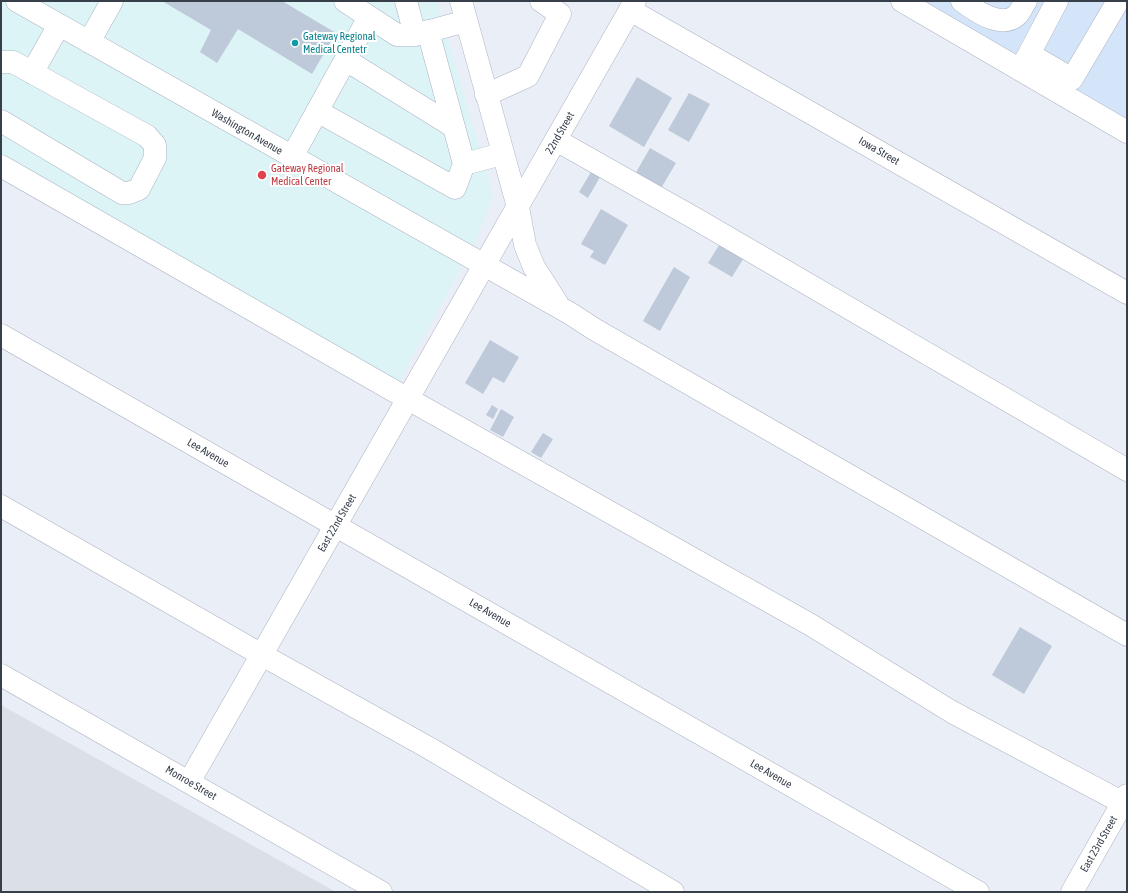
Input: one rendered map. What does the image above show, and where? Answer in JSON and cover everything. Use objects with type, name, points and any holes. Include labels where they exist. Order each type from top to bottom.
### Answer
[{"type":"street","name":"Washington Avenue","points":[[17,1],[562,308],[608,337],[1127,635]]},
{"type":"street","points":[[89,42],[112,1]]},
{"type":"street","points":[[345,1],[397,35],[421,33],[463,11],[502,154],[518,206],[525,245],[541,280],[562,308]]},
{"type":"street","points":[[317,111],[456,188],[464,164],[454,127],[421,33],[406,1]]},
{"type":"street","points":[[486,95],[528,76],[564,8],[541,1]]},
{"type":"street","points":[[902,1],[1024,62],[1072,79],[1118,1]]},
{"type":"street","points":[[962,1],[984,15],[997,19],[1008,20],[1017,16],[1026,1]]},
{"type":"street","points":[[1024,62],[1057,1]]},
{"type":"street","name":"22nd Street","points":[[485,265],[632,6]]},
{"type":"street","name":"Iowa Street","points":[[632,6],[1127,293]]},
{"type":"street","points":[[292,157],[370,17]]},
{"type":"street","points":[[32,73],[59,25]]},
{"type":"street","points":[[346,60],[454,127]]},
{"type":"street","points":[[1,62],[13,62],[147,136],[155,145],[155,158],[139,188],[129,193],[122,193],[1,120]]},
{"type":"street","points":[[1024,62],[1127,132]]},
{"type":"street","points":[[556,140],[696,219],[1127,470]]},
{"type":"street","points":[[464,164],[502,154]]},
{"type":"street","points":[[1,166],[408,399],[811,625],[952,712],[1126,801]]},
{"type":"street","name":"East 22nd Street","points":[[189,782],[485,265]]},
{"type":"street","name":"Lee Avenue","points":[[1,335],[978,892]]},
{"type":"street","points":[[1,506],[262,655],[429,748],[673,892]]},
{"type":"street","name":"Monroe Street","points":[[1,675],[381,892]]},
{"type":"street","name":"East 23rd Street","points":[[1072,892],[1126,801]]},
{"type":"shaded area","name":"Gateway Regional Medical Center","points":[[1,1],[437,1],[493,195],[477,239],[399,382],[1,155]]},
{"type":"shaded area","points":[[918,1],[1044,1],[1015,55]]},
{"type":"shaded area","points":[[1062,1],[1127,1],[1127,123],[1027,66]]},
{"type":"shaded area","points":[[1,705],[336,892],[1,892]]},
{"type":"building","name":"Gateway Regional Medical Centetr","points":[[162,1],[282,1],[336,33],[312,74],[238,29],[217,63],[200,52],[211,30]]},
{"type":"building","points":[[637,77],[672,98],[644,147],[609,126]]},
{"type":"building","points":[[689,93],[710,104],[689,142],[668,130]]},
{"type":"building","points":[[650,148],[676,163],[660,190],[634,176]]},
{"type":"building","points":[[591,172],[600,177],[588,198],[579,192]]},
{"type":"building","points":[[601,209],[628,225],[605,265],[590,257],[594,251],[581,244]]},
{"type":"building","points":[[721,242],[745,256],[732,277],[708,263]]},
{"type":"building","points":[[674,267],[690,277],[660,331],[643,321]]},
{"type":"building","points":[[490,340],[519,357],[504,383],[493,377],[483,394],[465,383]]},
{"type":"building","points":[[492,405],[498,409],[493,419],[486,415]]},
{"type":"building","points":[[501,409],[514,417],[503,437],[490,430]]},
{"type":"building","points":[[543,433],[553,439],[541,458],[531,452]]},
{"type":"building","points":[[1020,627],[1052,646],[1024,694],[992,675]]},
{"type":"place","name":"Gateway Regional Medical Centetr","points":[[295,43]]},
{"type":"place","name":"Gateway Regional Medical Center","points":[[262,175]]}]
